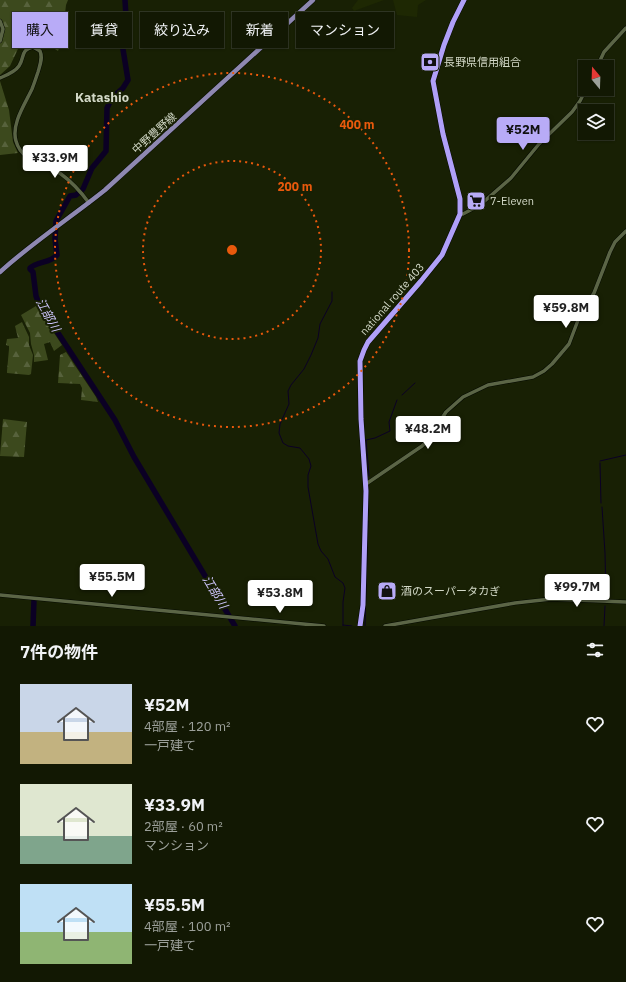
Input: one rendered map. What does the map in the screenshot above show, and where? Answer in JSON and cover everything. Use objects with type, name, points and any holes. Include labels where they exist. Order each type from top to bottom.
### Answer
[{"type":"highway","name":"national route 403","points":[[360,626],[363,605],[366,484],[360,361],[368,342],[442,255],[460,214],[460,199],[443,134],[433,81],[444,45],[464,0]]},
{"type":"main road","name":"中野豊野線","points":[[0,272],[32,244],[89,202],[313,0]]},
{"type":"street","points":[[0,21],[3,29],[0,41]]},
{"type":"street","points":[[600,60],[604,52],[626,28]]},
{"type":"street","points":[[0,78],[13,72],[20,65],[24,51],[33,47],[40,51],[42,59],[33,87],[16,126],[16,142],[23,155],[28,159],[61,174],[79,189],[89,202]]},
{"type":"street","points":[[460,214],[463,214],[480,205],[512,178],[539,144],[572,112],[582,96]]},
{"type":"street","points":[[366,484],[422,446],[428,440],[446,412],[463,397],[488,385],[533,377],[552,364],[569,344],[580,315],[594,293],[615,242],[626,231]]},
{"type":"street","points":[[0,595],[324,626]]},
{"type":"street","points":[[385,626],[515,603],[551,599],[626,602]]},
{"type":"shaded area","points":[[358,0],[384,0],[354,11],[352,8]]},
{"type":"shaded area","points":[[393,0],[426,0],[418,5],[417,17],[397,15]]},
{"type":"green space","points":[[0,0],[68,0],[65,12],[12,12],[12,48],[18,48],[10,66],[0,75]]},
{"type":"green space","points":[[0,81],[9,110],[13,142],[18,153],[0,155]]},
{"type":"green space","points":[[36,306],[62,345],[54,351],[50,342],[44,344],[48,360],[34,362],[30,333],[21,315]]},
{"type":"green space","points":[[22,322],[29,337],[29,345],[33,355],[31,374],[29,375],[7,373],[9,346],[6,345],[7,339],[18,338],[15,326]]},
{"type":"green space","points":[[66,352],[98,402],[81,400],[82,388],[80,384],[58,383],[60,355]]},
{"type":"green space","points":[[3,419],[27,422],[24,457],[0,456]]},
{"type":"waterway","name":"江部川","points":[[125,0],[126,16],[121,37],[128,80],[123,88],[112,98],[107,108],[106,151],[92,168],[83,189],[76,195],[70,196],[56,221],[55,239],[57,255],[54,258],[37,264],[30,269],[33,272],[36,296],[39,304],[115,420],[134,457],[235,626]]},
{"type":"waterway","points":[[332,292],[332,301],[320,324],[318,338],[311,355],[304,369],[288,391],[289,404],[280,424],[279,433],[283,443],[288,446],[300,448],[309,459],[311,466],[308,475],[308,487],[318,544],[321,551],[328,559],[335,577],[343,583],[345,588],[343,602],[343,626]]},
{"type":"waterway","points":[[402,395],[415,383]]},
{"type":"waterway","points":[[369,476],[366,440],[375,438],[390,431],[389,422],[397,400]]},
{"type":"waterway","points":[[600,461],[626,455]]},
{"type":"waterway","points":[[600,463],[601,503]]},
{"type":"waterway","points":[[368,499],[368,515]]},
{"type":"waterway","points":[[602,507],[606,599]]},
{"type":"waterway","points":[[365,626],[368,521]]},
{"type":"waterway","points":[[33,626],[34,600]]},
{"type":"waterway","points":[[604,626],[605,606]]},
{"type":"waterway","points":[[343,625],[352,626]]},
{"type":"place","name":"長野県信用組合","points":[[430,62]]},
{"type":"place","name":"7-Eleven","points":[[476,201]]},
{"type":"place","name":"酒のスーパータカぎ","points":[[387,591]]},
{"type":"district","name":"Katashio","points":[[102,97]]}]
